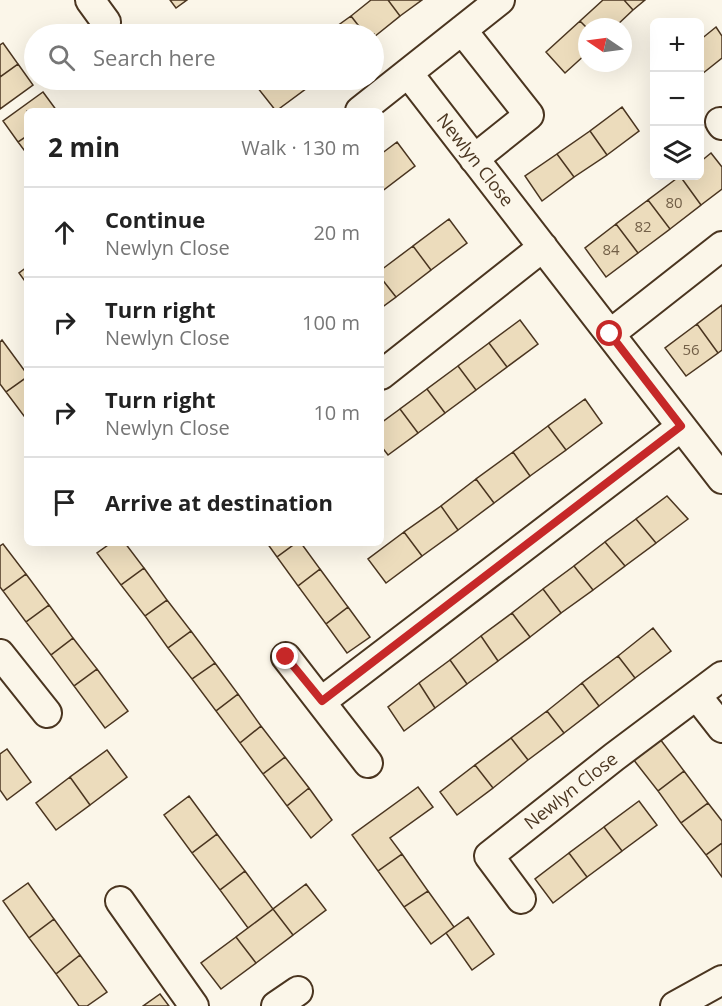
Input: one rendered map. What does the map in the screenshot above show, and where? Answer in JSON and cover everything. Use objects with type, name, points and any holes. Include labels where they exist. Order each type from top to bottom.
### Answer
[{"type":"street","points":[[364,108],[500,0]]},
{"type":"street","points":[[462,30],[528,116],[474,159]]},
{"type":"street","name":"Newlyn Close","points":[[408,73],[722,479]]},
{"type":"street","points":[[610,334],[722,246]]},
{"type":"street","points":[[384,373],[543,248]]},
{"type":"street","points":[[322,701],[681,426]]},
{"type":"street","points":[[0,654],[47,713]]},
{"type":"street","points":[[286,657],[368,763]]},
{"type":"street","name":"Newlyn Close","points":[[521,899],[489,856],[614,757],[722,676]]},
{"type":"street","points":[[697,696],[722,728]]},
{"type":"street","points":[[120,901],[194,1006]]},
{"type":"street","points":[[675,1006],[722,980]]},
{"type":"building","points":[[170,0],[187,0],[176,8]]},
{"type":"building","points":[[371,0],[388,0],[400,16],[384,29],[384,24],[357,24],[351,16]]},
{"type":"building","points":[[388,0],[422,0],[400,16]]},
{"type":"building","points":[[603,0],[624,0],[633,10],[625,18],[583,18]]},
{"type":"building","points":[[624,0],[645,0],[633,10]]},
{"type":"building","points":[[351,16],[357,24],[340,24]]},
{"type":"building","points":[[578,23],[578,61],[565,73],[546,52]]},
{"type":"building","points":[[716,27],[722,36],[722,58],[704,72],[704,72],[704,37]]},
{"type":"building","points":[[3,43],[18,64],[0,77],[0,45]]},
{"type":"building","points":[[18,64],[24,72],[24,90],[26,90],[0,109],[0,77]]},
{"type":"building","points":[[259,90],[304,90],[280,108],[274,108]]},
{"type":"building","points":[[43,92],[55,108],[24,108],[24,138],[18,142],[3,121]]},
{"type":"building","points":[[622,107],[639,131],[607,155],[590,131]]},
{"type":"building","points":[[590,131],[607,155],[574,177],[557,154]]},
{"type":"building","points":[[24,138],[24,150],[18,142]]},
{"type":"building","points":[[397,142],[415,166],[384,190],[384,152]]},
{"type":"building","points":[[711,153],[722,167],[722,189],[701,205],[683,180],[704,180],[704,159]]},
{"type":"building","points":[[557,154],[574,177],[542,201],[525,176]]},
{"type":"building","points":[[675,180],[683,180],[701,205],[670,229],[648,200]]},
{"type":"building","points":[[648,200],[670,229],[638,253],[616,224]]},
{"type":"building","points":[[449,219],[467,243],[431,270],[413,246]]},
{"type":"building","points":[[616,224],[638,253],[606,277],[585,248]]},
{"type":"building","points":[[413,246],[431,270],[396,297],[384,282],[384,268]]},
{"type":"building","points":[[24,269],[24,280],[19,273]]},
{"type":"building","points":[[384,282],[396,297],[384,306]]},
{"type":"building","points":[[722,305],[722,350],[718,353],[697,324]]},
{"type":"building","points":[[520,320],[538,344],[507,367],[489,343]]},
{"type":"building","points":[[697,324],[718,353],[686,376],[665,348]]},
{"type":"building","points":[[2,340],[24,370],[24,379],[6,392],[0,384],[0,342]]},
{"type":"building","points":[[489,343],[507,367],[476,390],[458,366]]},
{"type":"building","points":[[458,366],[476,390],[445,413],[427,389]]},
{"type":"building","points":[[24,379],[24,416],[6,392]]},
{"type":"building","points":[[427,389],[445,413],[418,433],[400,409]]},
{"type":"building","points":[[585,399],[602,423],[566,450],[548,426]]},
{"type":"building","points":[[400,409],[418,433],[388,455],[384,450],[384,421]]},
{"type":"building","points":[[548,426],[566,450],[530,476],[513,452]]},
{"type":"building","points":[[513,452],[530,476],[494,503],[476,479]]},
{"type":"building","points":[[476,479],[494,503],[458,530],[441,506]]},
{"type":"building","points":[[667,496],[688,519],[656,543],[636,519]]},
{"type":"building","points":[[441,506],[458,530],[422,556],[404,532]]},
{"type":"building","points":[[636,519],[656,543],[625,566],[605,542]]},
{"type":"building","points":[[404,532],[422,556],[386,583],[368,559]]},
{"type":"building","points":[[605,542],[625,566],[593,590],[574,566]]},
{"type":"building","points":[[3,544],[26,574],[3,591],[0,587],[0,546]]},
{"type":"building","points":[[107,546],[127,546],[144,568],[121,585],[97,553]]},
{"type":"building","points":[[269,546],[292,546],[277,557]]},
{"type":"building","points":[[292,546],[303,546],[320,569],[298,586],[277,557]]},
{"type":"building","points":[[574,566],[593,590],[561,613],[543,589]]},
{"type":"building","points":[[144,568],[167,600],[145,616],[121,585]]},
{"type":"building","points":[[320,569],[348,607],[326,624],[298,586]]},
{"type":"building","points":[[26,574],[49,605],[26,622],[3,591]]},
{"type":"building","points":[[543,589],[561,613],[530,637],[512,613]]},
{"type":"building","points":[[167,600],[191,631],[168,648],[145,616]]},
{"type":"building","points":[[49,605],[73,638],[51,655],[26,622]]},
{"type":"building","points":[[348,607],[370,637],[347,653],[326,624]]},
{"type":"building","points":[[512,613],[530,637],[498,661],[481,636]]},
{"type":"building","points":[[653,628],[671,651],[635,678],[618,656]]},
{"type":"building","points":[[191,631],[215,663],[192,679],[168,648]]},
{"type":"building","points":[[481,636],[498,661],[467,684],[450,660]]},
{"type":"building","points":[[73,638],[97,669],[74,686],[51,655]]},
{"type":"building","points":[[618,656],[635,678],[599,706],[582,683]]},
{"type":"building","points":[[450,660],[467,684],[435,708],[419,683]]},
{"type":"building","points":[[215,663],[238,694],[216,711],[192,679]]},
{"type":"building","points":[[97,669],[128,711],[105,728],[74,686]]},
{"type":"building","points":[[419,683],[435,708],[404,731],[388,707]]},
{"type":"building","points":[[582,683],[599,706],[564,733],[547,711]]},
{"type":"building","points":[[238,694],[261,726],[240,743],[216,711]]},
{"type":"building","points":[[547,711],[564,733],[528,760],[511,738]]},
{"type":"building","points":[[261,726],[285,757],[263,774],[240,743]]},
{"type":"building","points":[[511,738],[528,760],[493,788],[475,765]]},
{"type":"building","points":[[660,739],[684,771],[658,791],[633,759]]},
{"type":"building","points":[[7,749],[31,782],[7,800],[0,790],[0,754]]},
{"type":"building","points":[[107,750],[127,777],[90,805],[70,777]]},
{"type":"building","points":[[285,757],[309,788],[287,806],[263,774]]},
{"type":"building","points":[[475,765],[493,788],[457,815],[440,792]]},
{"type":"building","points":[[684,771],[708,803],[681,823],[658,791]]},
{"type":"building","points":[[70,777],[90,805],[56,830],[36,803]]},
{"type":"building","points":[[418,787],[433,807],[390,838],[402,854],[378,871],[352,835]]},
{"type":"building","points":[[309,788],[332,820],[311,838],[287,806]]},
{"type":"building","points":[[189,796],[217,834],[192,853],[164,815]]},
{"type":"building","points":[[639,801],[657,825],[622,851],[604,827]]},
{"type":"building","points":[[708,803],[722,821],[722,843],[706,855],[681,823]]},
{"type":"building","points":[[604,827],[622,851],[587,877],[569,853]]},
{"type":"building","points":[[217,834],[245,871],[220,890],[192,853]]},
{"type":"building","points":[[722,843],[722,877],[706,855]]},
{"type":"building","points":[[569,853],[587,877],[553,903],[535,879]]},
{"type":"building","points":[[402,854],[428,891],[404,907],[378,871]]},
{"type":"building","points":[[245,871],[273,909],[248,928],[220,890]]},
{"type":"building","points":[[28,883],[54,919],[29,938],[3,901]]},
{"type":"building","points":[[306,884],[326,910],[293,935],[273,909]]},
{"type":"building","points":[[428,891],[454,927],[431,944],[404,907]]},
{"type":"building","points":[[273,909],[293,935],[256,963],[236,937]]},
{"type":"building","points":[[468,917],[494,954],[472,970],[446,933]]},
{"type":"building","points":[[54,919],[80,955],[56,974],[29,938]]},
{"type":"building","points":[[236,937],[256,963],[221,989],[201,963]]},
{"type":"building","points":[[80,955],[107,992],[87,1006],[79,1006],[56,974]]},
{"type":"building","points":[[160,994],[169,1006],[143,1006]]},
{"type":"route","points":[[286,657],[322,701],[681,426],[610,334]]}]
